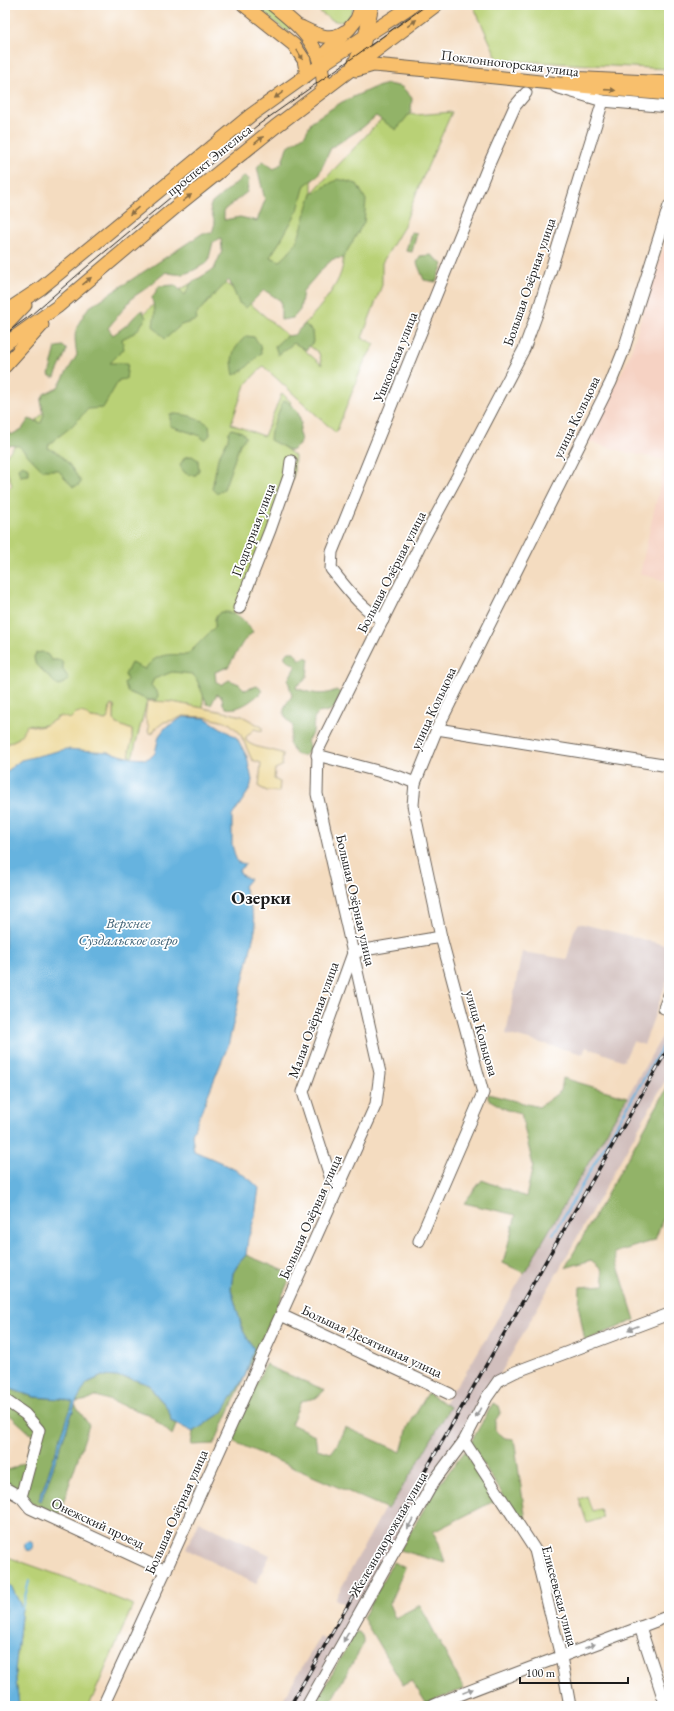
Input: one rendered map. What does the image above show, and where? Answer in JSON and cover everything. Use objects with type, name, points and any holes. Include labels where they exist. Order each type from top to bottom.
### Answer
[{"type":"main road","points":[[244,5],[294,46],[304,60],[307,75]]},
{"type":"main road","points":[[273,5],[298,25],[314,45],[324,73],[324,90]]},
{"type":"main road","points":[[321,65],[327,51],[357,19],[362,5]]},
{"type":"main road","points":[[348,72],[360,53],[372,5]]},
{"type":"main road","points":[[376,5],[382,12],[389,15],[396,15],[408,8]]},
{"type":"main road","name":"проспект Энгельса","points":[[5,344],[58,307],[178,205],[275,127],[436,5]]},
{"type":"main road","name":"проспект Энгельса","points":[[5,312],[41,288],[245,120],[321,65],[408,8]]},
{"type":"main road","points":[[298,25],[324,37],[333,37],[342,34],[349,29]]},
{"type":"main road","name":"Поклонногорская улица","points":[[388,41],[386,50],[388,56],[396,64],[532,76],[669,83]]},
{"type":"main road","name":"Поклонногорская улица","points":[[348,72],[373,65],[530,80],[583,88],[669,94]]},
{"type":"main road","points":[[5,326],[41,288]]},
{"type":"main road","points":[[5,366],[58,307]]},
{"type":"street","points":[[530,80],[604,101],[669,107]]},
{"type":"street","name":"Ушковская улица","points":[[383,620],[376,616],[352,595],[331,568],[332,552],[489,164],[515,106],[526,93]]},
{"type":"street","name":"Большая Озёрная улица","points":[[103,1706],[166,1571],[376,1104],[380,1073],[317,794],[318,750],[419,547],[458,477],[524,349],[538,311],[604,101]]},
{"type":"street","name":"улица Кольцова","points":[[419,1241],[483,1093],[441,937],[416,824],[413,805],[415,783],[437,729],[611,382],[623,352],[669,206]]},
{"type":"street","name":"Подгорная улица","points":[[239,608],[270,530],[289,476],[291,461]]},
{"type":"street","points":[[437,729],[669,766]]},
{"type":"street","points":[[317,755],[400,777],[415,783]]},
{"type":"street","points":[[353,954],[364,950],[441,937]]},
{"type":"street","name":"Малая Озёрная улица","points":[[341,1183],[330,1176],[303,1092],[353,954]]},
{"type":"street","points":[[664,1008],[669,994]]},
{"type":"street","name":"Железнодорожная улица","points":[[307,1706],[434,1482],[464,1441],[487,1397],[499,1380],[515,1372],[669,1314]]},
{"type":"street","name":"Большая Десятинная улица","points":[[281,1316],[450,1394]]},
{"type":"street","points":[[5,1400],[25,1414],[39,1430],[21,1497]]},
{"type":"street","name":"Елисеевская улица","points":[[464,1441],[535,1550],[561,1657],[570,1706]]},
{"type":"street","name":"Онежский проезд","points":[[5,1488],[21,1497],[30,1508],[166,1571]]},
{"type":"street","points":[[432,1706],[502,1678],[669,1616]]},
{"type":"street","points":[[640,1627],[666,1706]]},
{"type":"shaded area","points":[[669,229],[669,582],[640,574],[666,460],[625,452],[587,441],[587,437],[628,360]]},
{"type":"shaded area","points":[[579,923],[669,946],[669,975],[644,1045],[633,1041],[624,1061],[586,1047],[583,1054],[506,1034],[522,952],[567,959],[574,931]]},
{"type":"shaded area","points":[[669,1025],[669,1074],[498,1378],[303,1706],[279,1706],[320,1637],[326,1640],[345,1605],[335,1599],[425,1435],[454,1388],[465,1374]]},
{"type":"shaded area","points":[[198,1521],[270,1555],[256,1584],[186,1549]]},
{"type":"green space","points":[[254,5],[265,5],[291,27],[287,32]]},
{"type":"green space","points":[[312,5],[354,5],[351,14],[341,22],[330,19]]},
{"type":"green space","points":[[473,5],[669,5],[669,69],[498,60]]},
{"type":"green space","points":[[388,84],[402,87],[412,98],[411,112],[396,130],[376,116],[362,128],[331,148],[318,176],[305,185],[298,210],[270,257],[280,261],[293,247],[298,239],[312,194],[338,179],[357,184],[366,200],[364,222],[343,258],[333,259],[303,291],[300,310],[293,318],[281,320],[281,301],[264,290],[246,308],[239,303],[229,280],[199,311],[196,316],[197,320],[181,325],[165,339],[153,326],[155,313],[152,298],[159,286],[175,285],[185,295],[191,283],[214,269],[222,251],[221,238],[213,242],[208,262],[188,273],[172,274],[166,272],[133,297],[108,328],[113,335],[128,324],[142,310],[146,318],[136,332],[122,339],[124,349],[110,363],[128,363],[126,379],[119,380],[103,408],[88,409],[71,427],[49,444],[48,448],[59,454],[71,467],[81,482],[79,485],[73,487],[58,470],[42,470],[19,446],[5,445],[5,428],[11,435],[22,429],[29,419],[41,423],[44,415],[41,401],[44,394],[58,387],[77,355],[75,340],[76,330],[88,308],[203,233],[212,233],[215,223],[210,208],[211,204],[244,176],[249,179],[247,192],[224,210],[224,220],[240,217],[257,221],[265,200],[257,167],[263,161],[274,169],[282,163],[287,147],[305,135],[312,121],[342,102],[373,88]]},
{"type":"green space","points":[[389,111],[416,115],[452,112],[419,186],[403,228],[382,263],[382,285],[362,338],[375,344],[364,362],[336,433],[263,366],[245,385],[231,424],[264,436],[282,393],[291,402],[272,438],[295,456],[294,474],[241,613],[234,611],[229,624],[204,663],[203,708],[172,702],[147,701],[132,758],[130,758],[129,750],[132,741],[132,730],[117,724],[114,720],[114,706],[110,706],[109,716],[106,720],[91,718],[84,713],[70,719],[57,717],[45,725],[37,726],[30,724],[19,738],[5,745],[5,493],[12,485],[5,466],[5,457],[47,408],[152,306],[212,271],[322,365],[319,353],[294,335],[326,300],[339,278],[343,258],[340,246],[281,272],[257,269],[312,162],[312,193]]},
{"type":"green space","points":[[411,232],[417,233],[412,252],[406,251]]},
{"type":"green space","points":[[431,255],[443,264],[436,282],[424,280],[417,263],[420,256]]},
{"type":"green space","points":[[305,324],[312,331],[313,342],[306,350],[294,343],[278,355],[275,346],[286,336],[294,335]]},
{"type":"green space","points":[[246,336],[254,337],[260,345],[261,353],[245,369],[234,375],[232,363],[233,354],[235,349]]},
{"type":"green space","points":[[63,346],[67,350],[55,377],[52,377],[49,375],[56,347]]},
{"type":"green space","points":[[283,401],[287,401],[298,412],[301,423],[299,434],[301,439],[299,445],[291,451],[270,440],[271,431]]},
{"type":"green space","points":[[170,414],[181,414],[200,419],[209,425],[210,435],[205,440],[198,435],[170,426]]},
{"type":"green space","points":[[232,429],[242,432],[246,437],[240,444],[224,489],[216,493],[212,489],[218,458],[228,439],[229,432]]},
{"type":"green space","points":[[192,456],[198,460],[199,470],[196,475],[186,473],[182,470],[180,465],[185,457]]},
{"type":"green space","points":[[22,465],[29,468],[29,475],[20,476],[18,468]]},
{"type":"green space","points":[[220,612],[236,614],[253,632],[243,642],[228,667],[215,672],[216,682],[221,685],[229,680],[239,684],[245,690],[257,686],[263,691],[255,698],[236,708],[226,708],[223,704],[222,697],[217,694],[211,705],[207,704],[196,678],[192,674],[172,672],[154,679],[151,685],[158,694],[157,700],[148,700],[128,692],[124,683],[127,680],[125,675],[131,663],[145,669],[158,657],[169,655],[187,655],[215,627],[215,618]]},
{"type":"green space","points":[[42,652],[48,655],[51,660],[61,660],[63,670],[69,680],[58,686],[35,663],[34,657],[36,653]]},
{"type":"green space","points":[[289,652],[294,652],[299,659],[305,657],[309,659],[306,678],[297,685],[296,688],[316,694],[336,690],[341,693],[334,708],[318,713],[314,718],[313,732],[307,741],[309,751],[304,756],[295,754],[289,743],[293,726],[286,718],[284,711],[284,708],[292,696],[288,680],[295,667],[295,665],[285,658],[285,655]]},
{"type":"green space","points":[[563,1078],[627,1097],[524,1273],[503,1263],[516,1215],[464,1203],[482,1180],[526,1197],[533,1166],[521,1113],[507,1110],[488,1099],[488,1094],[539,1107],[561,1091]]},
{"type":"green space","points":[[669,1085],[669,1203],[655,1240],[614,1253],[635,1320],[585,1341],[579,1309],[580,1287],[605,1285],[601,1268],[591,1260],[565,1268]]},
{"type":"green space","points":[[246,1255],[292,1274],[214,1444],[191,1445],[193,1432],[223,1412],[253,1348],[243,1331],[231,1289],[233,1273]]},
{"type":"green space","points":[[266,1363],[270,1367],[325,1390],[316,1398],[301,1401],[291,1424],[315,1435],[317,1449],[331,1453],[337,1445],[345,1427],[401,1452],[408,1427],[428,1393],[450,1407],[413,1471],[388,1509],[230,1440]]},
{"type":"green space","points":[[102,1376],[129,1378],[150,1385],[152,1390],[168,1410],[171,1421],[176,1425],[172,1435],[150,1415],[97,1396],[89,1400],[76,1402],[86,1384]]},
{"type":"green space","points":[[5,1387],[34,1397],[62,1399],[74,1402],[39,1500],[41,1501],[75,1405],[89,1425],[59,1515],[33,1503],[5,1485],[5,1468],[9,1470],[25,1462],[33,1436],[11,1416],[5,1414]]},
{"type":"green space","points":[[493,1403],[499,1406],[501,1412],[495,1421],[495,1430],[505,1438],[514,1439],[526,1521],[522,1524],[470,1444]]},
{"type":"green space","points":[[465,1451],[496,1500],[433,1532],[439,1543],[445,1563],[400,1550],[437,1487]]},
{"type":"green space","points":[[587,1496],[592,1511],[600,1509],[603,1518],[587,1523],[579,1499]]},
{"type":"green space","points":[[5,1556],[67,1578],[133,1605],[89,1706],[19,1706],[15,1671],[22,1608],[12,1588],[5,1583]]},
{"type":"green space","points":[[393,1562],[405,1568],[389,1604],[395,1618],[420,1605],[464,1689],[426,1703],[412,1681],[403,1685],[363,1618]]},
{"type":"green space","points":[[355,1632],[359,1632],[364,1638],[364,1643],[328,1706],[314,1706]]},
{"type":"sand","points":[[147,701],[172,702],[229,713],[242,716],[262,727],[262,731],[254,729],[246,737],[246,741],[255,746],[283,754],[282,766],[275,769],[274,779],[280,782],[279,792],[267,791],[259,787],[261,763],[252,760],[240,733],[229,723],[205,717],[183,716],[164,722],[155,729],[152,734],[148,732],[149,727],[145,718]]},
{"type":"sand","points":[[111,705],[114,706],[114,720],[117,724],[132,730],[132,741],[129,750],[130,758],[108,752],[21,760],[5,773],[5,745],[19,738],[27,725],[38,727],[44,726],[61,716],[70,719],[76,713],[80,712],[91,718],[106,720],[109,716]]},
{"type":"water","name":"Верхнее Суздальское озеро","points":[[183,717],[205,718],[237,738],[247,757],[252,780],[250,789],[232,816],[232,845],[237,862],[246,864],[239,870],[241,875],[250,879],[244,886],[256,926],[228,1046],[192,1134],[194,1151],[237,1171],[252,1181],[259,1188],[255,1216],[248,1239],[246,1255],[233,1273],[231,1289],[243,1331],[254,1349],[245,1376],[223,1412],[193,1432],[171,1421],[166,1406],[155,1394],[150,1385],[129,1378],[102,1376],[87,1383],[76,1402],[41,1501],[39,1500],[73,1402],[62,1399],[34,1397],[5,1387],[5,773],[21,760],[66,749],[108,752],[132,758],[146,759],[155,753],[159,736],[165,728]]},
{"type":"water","points":[[27,1542],[31,1542],[33,1546],[31,1550],[27,1550],[25,1548],[25,1544]]},
{"type":"water","points":[[5,1583],[12,1588],[22,1608],[15,1671],[19,1706],[5,1706]]},
{"type":"waterway","points":[[553,1235],[669,1035]]},
{"type":"waterway","points":[[22,1608],[29,1581]]},
{"type":"tram line","points":[[5,334],[31,315],[258,125],[427,5]]},
{"type":"railway","points":[[290,1706],[669,1047]]},
{"type":"district","name":"Озерки","points":[[261,897]]}]
